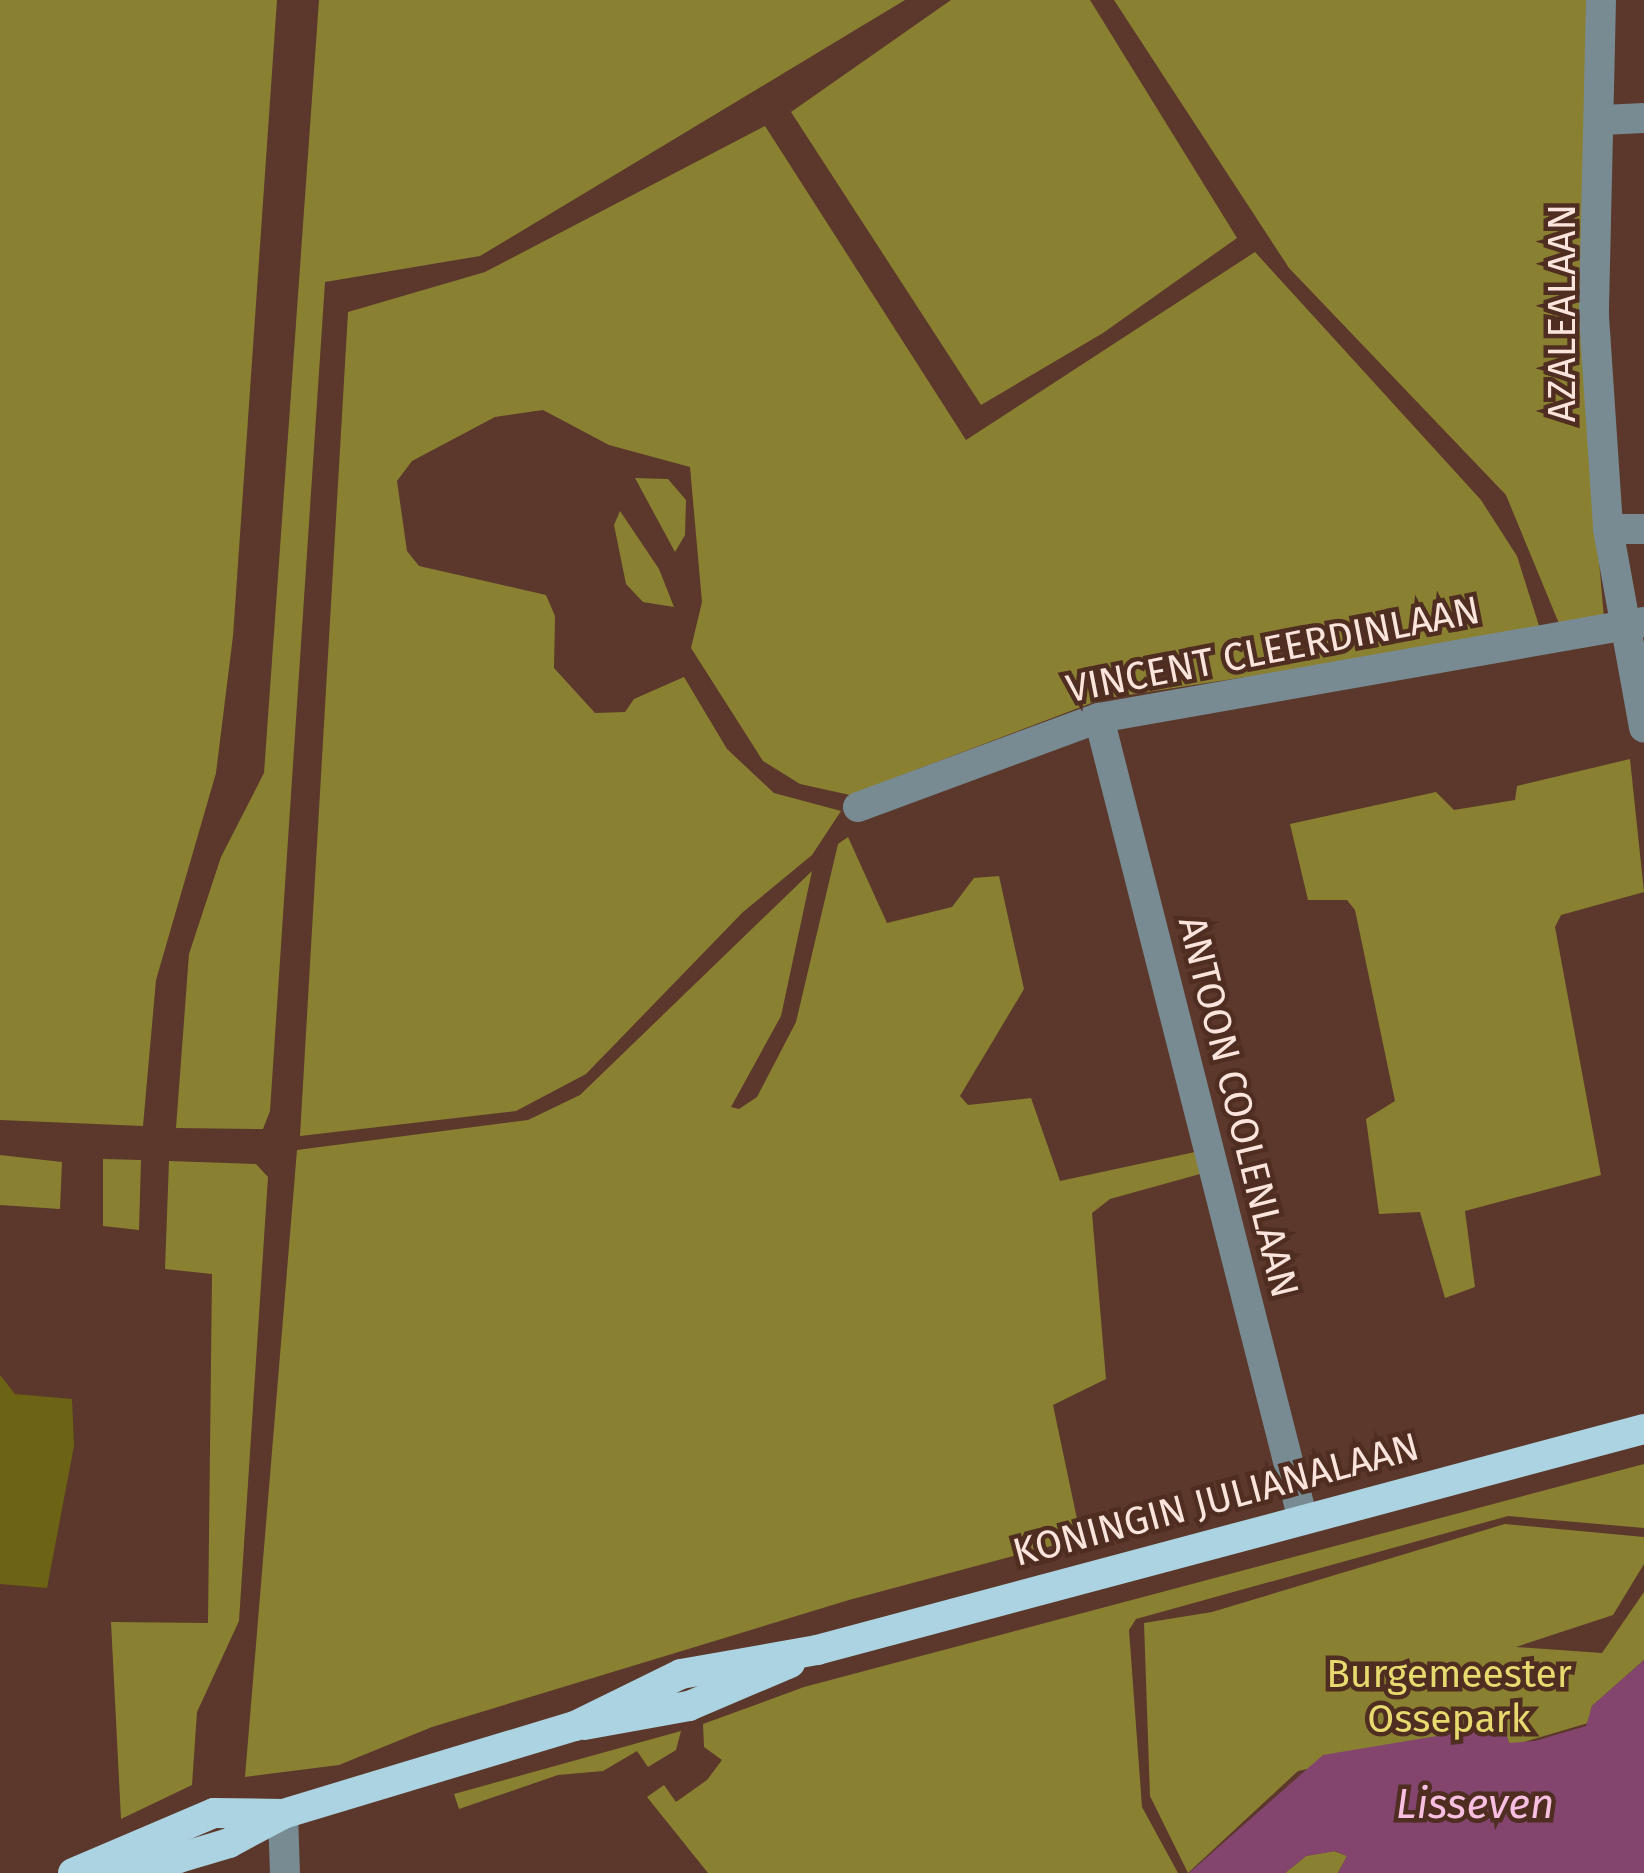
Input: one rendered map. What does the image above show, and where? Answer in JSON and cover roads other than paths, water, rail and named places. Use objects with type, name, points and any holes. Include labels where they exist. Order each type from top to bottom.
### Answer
[{"type":"main road","name":"KONINGIN JULIANALAAN","points":[[83,1870],[214,1813],[283,1814],[575,1726],[689,1706],[817,1651],[1302,1516],[1642,1429]]},
{"type":"street","name":"AZALEALAAN","points":[[1600,0],[1603,120],[1594,316],[1608,529],[1634,623],[1644,728]]},
{"type":"street","points":[[1603,120],[1644,118]]},
{"type":"street","points":[[1608,529],[1644,529]]},
{"type":"street","name":"VINCENT CLEERDINLAAN","points":[[858,807],[1099,718],[1634,623]]},
{"type":"street","name":"ANTOON COOLENLAAN","points":[[1099,718],[1302,1516]]},
{"type":"street","points":[[283,1814],[285,1873]]},
{"type":"water","name":"Lisseven","points":[[1644,1660],[1644,1873],[1338,1873],[1347,1856],[1335,1851],[1306,1856],[1285,1873],[1189,1873],[1323,1755],[1503,1725],[1509,1743],[1535,1741],[1586,1726],[1592,1706]]},
{"type":"park label","name":"Burgemeester Ossepark","points":[[1449,1698]]}]
